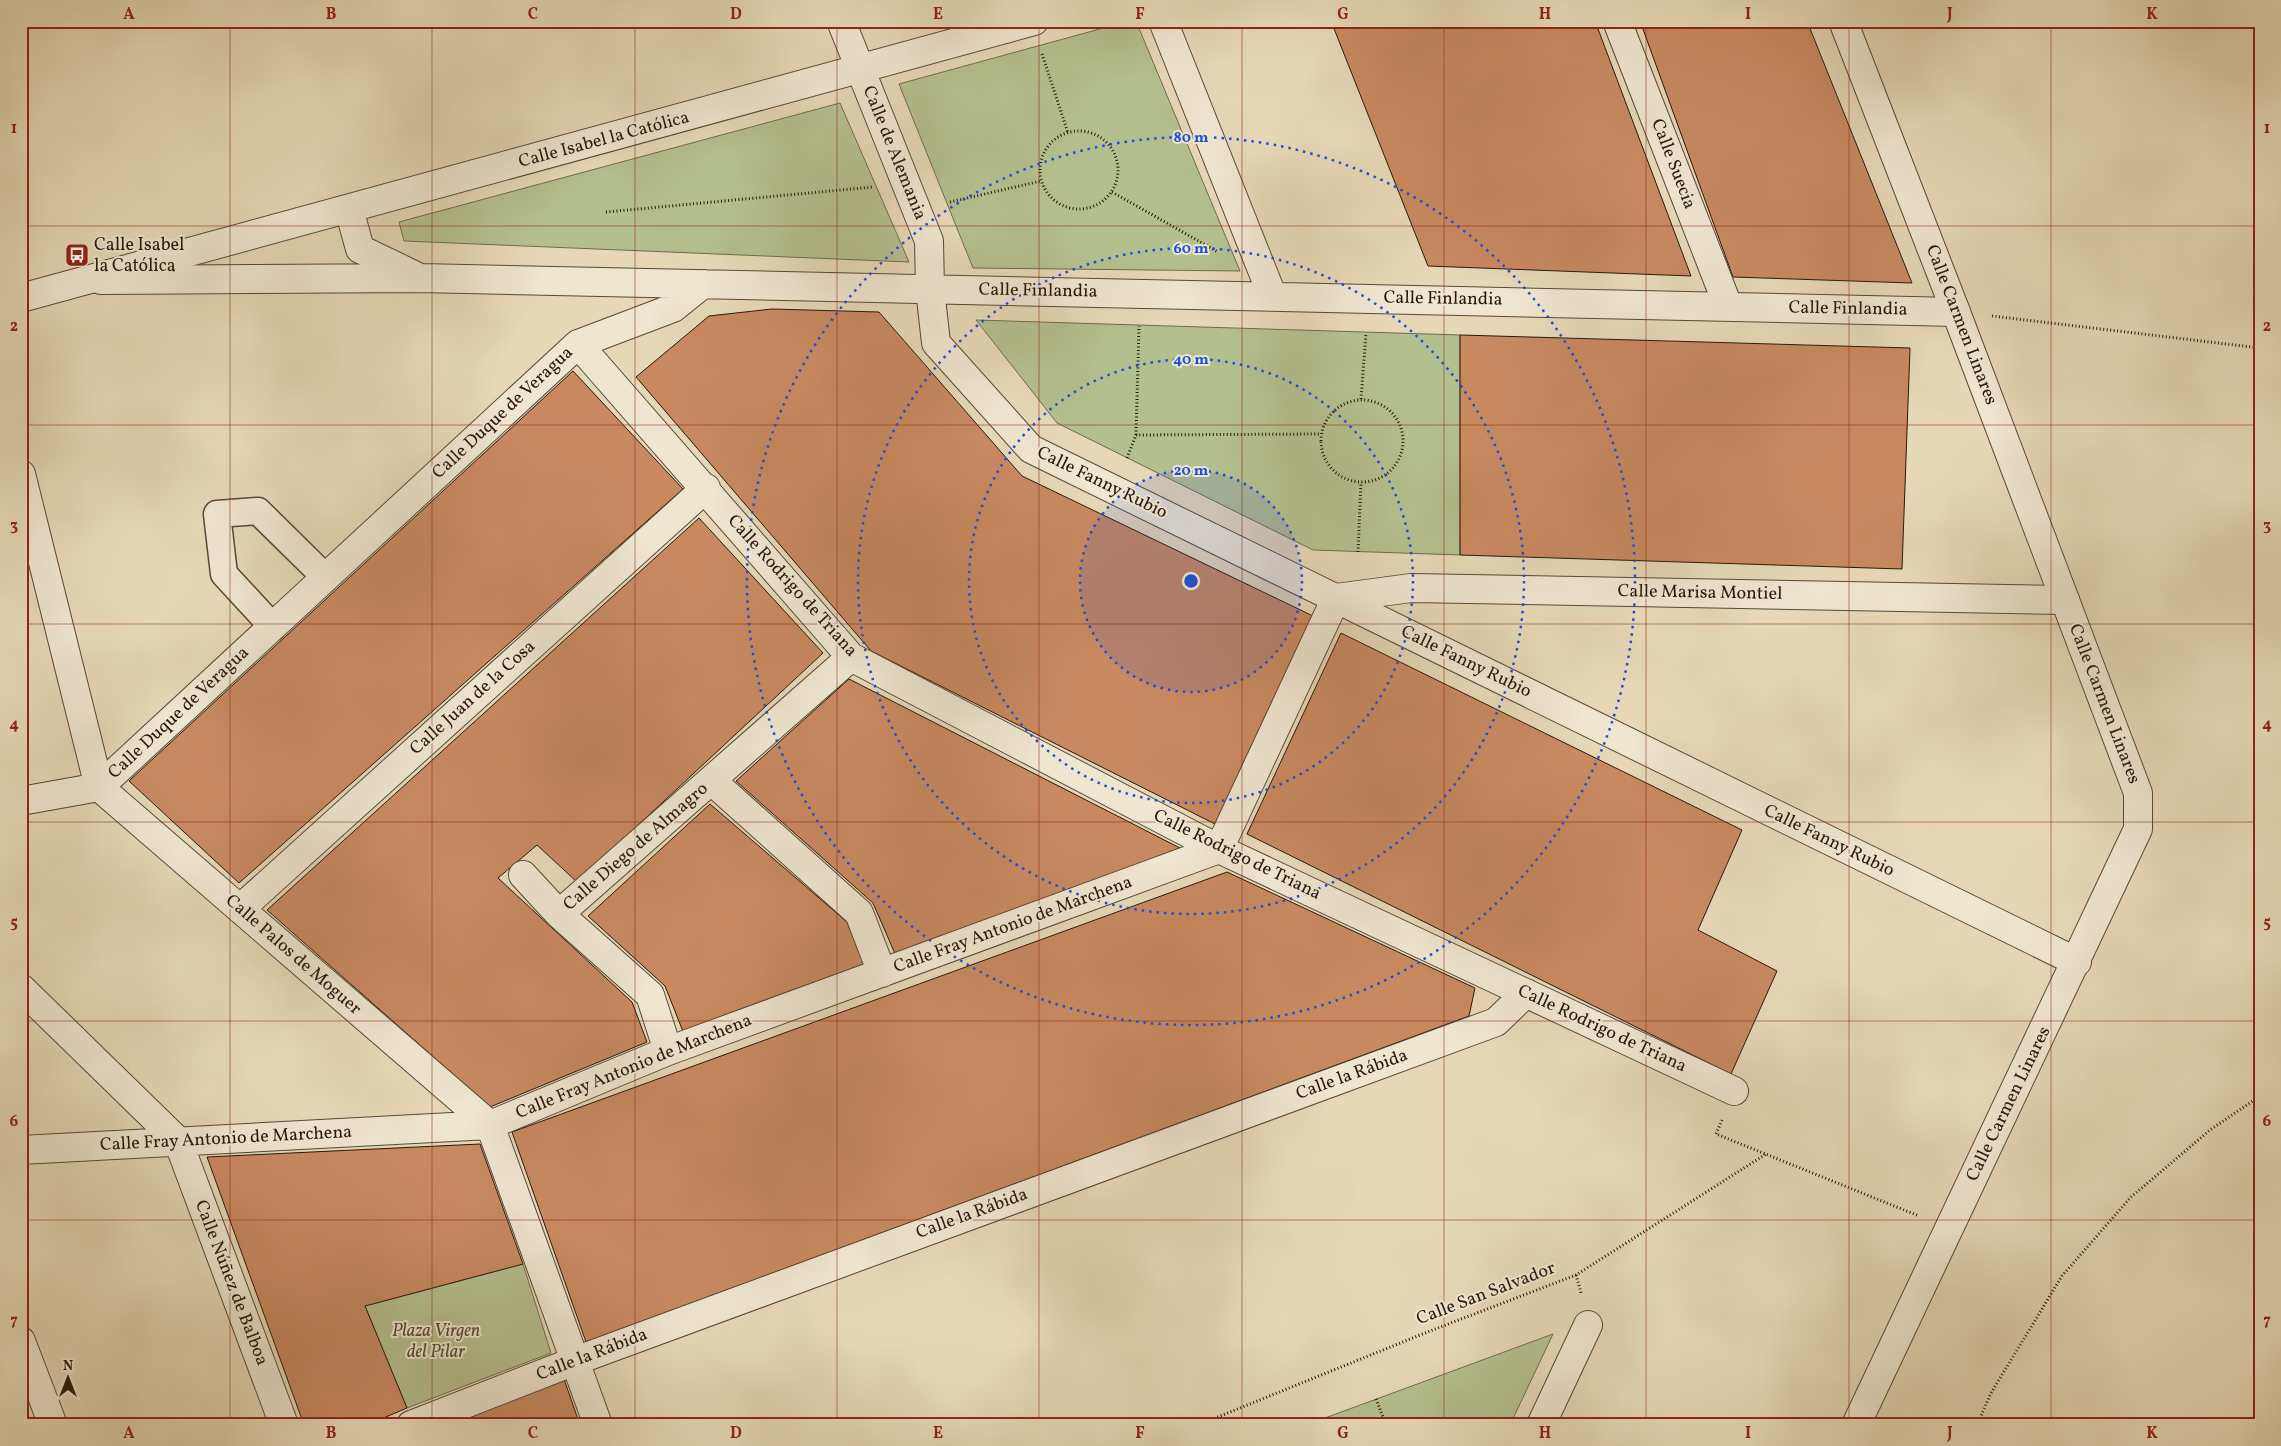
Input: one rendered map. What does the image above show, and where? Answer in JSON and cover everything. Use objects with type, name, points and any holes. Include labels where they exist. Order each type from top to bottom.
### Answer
[{"type":"street","name":"Calle de Alemania","points":[[841,21],[929,241],[930,288]]},
{"type":"street","points":[[1163,21],[1272,295]]},
{"type":"street","name":"Calle Suecia","points":[[1617,21],[1728,306]]},
{"type":"street","name":"Calle Carmen Linares","points":[[1843,21],[1956,312],[2138,793],[2138,829],[2077,962],[1856,1425]]},
{"type":"street","name":"Calle Isabel la Católica","points":[[21,298],[860,70],[1037,34]]},
{"type":"street","name":"Calle Isabel la Católica","points":[[349,209],[360,248],[420,278]]},
{"type":"street","name":"Calle Isabel la Católica","points":[[88,280],[420,278],[930,288]]},
{"type":"street","name":"Calle Duque de Veragua","points":[[21,801],[99,787],[578,344],[673,308],[703,284]]},
{"type":"street","name":"Calle Finlandia","points":[[930,288],[1956,312]]},
{"type":"street","name":"Calle Fanny Rubio","points":[[930,288],[936,343],[1031,449],[2077,962]]},
{"type":"street","name":"Calle Rodrigo de Triana","points":[[578,344],[706,488],[851,658],[1219,849],[1734,1091]]},
{"type":"street","points":[[21,474],[99,787]]},
{"type":"street","name":"Calle Juan de la Cosa","points":[[240,909],[706,488]]},
{"type":"street","points":[[273,627],[224,574],[217,514],[258,512],[326,577]]},
{"type":"street","name":"Calle Marisa Montiel","points":[[1336,598],[1411,588],[2065,600]]},
{"type":"street","points":[[1219,849],[1336,598]]},
{"type":"street","name":"Calle Diego de Almagro","points":[[559,914],[851,658]]},
{"type":"street","name":"Calle Diego de Almagro","points":[[712,781],[859,913],[882,973]]},
{"type":"street","name":"Calle Palos de Moguer","points":[[99,787],[490,1125],[598,1425]]},
{"type":"street","name":"Calle Fray Antonio de Marchena","points":[[21,1150],[490,1125],[668,1051],[1219,849]]},
{"type":"street","name":"Calle Diego de Almagro","points":[[523,876],[559,914],[650,995],[668,1051]]},
{"type":"street","points":[[21,988],[178,1142]]},
{"type":"street","name":"Calle la Rábida","points":[[411,1425],[575,1361],[1496,1022],[1526,993]]},
{"type":"street","name":"Calle Núñez de Balboa","points":[[178,1142],[284,1425]]},
{"type":"street","points":[[1541,1425],[1588,1325]]},
{"type":"street","points":[[21,1341],[53,1425]]},
{"type":"path","points":[[1037,34],[1068,133]]},
{"type":"path","points":[[1082,131],[1095,134],[1106,142],[1114,152],[1118,165],[1117,179],[1112,192],[1103,202],[1091,208],[1079,210],[1056,202],[1047,193],[1041,181],[1042,157],[1048,146],[1057,138],[1068,133],[1082,131]]},
{"type":"path","points":[[946,202],[1041,181]]},
{"type":"path","points":[[606,212],[876,187]]},
{"type":"path","points":[[1112,192],[1220,253]]},
{"type":"path","points":[[1956,312],[2260,348]]},
{"type":"path","points":[[1127,458],[1136,435],[1139,325]]},
{"type":"path","points":[[1361,399],[1366,332]]},
{"type":"path","points":[[1361,399],[1374,401],[1386,406],[1396,416],[1402,428],[1404,441],[1402,454],[1396,465],[1374,481],[1361,482],[1347,479],[1335,472],[1326,461],[1321,448],[1321,434],[1326,420],[1335,410],[1347,402],[1361,399]]},
{"type":"path","points":[[1136,435],[1321,434]]},
{"type":"path","points":[[1358,552],[1361,482]]},
{"type":"path","points":[[2260,764],[2255,784],[2255,961],[2260,972]]},
{"type":"path","points":[[1734,1091],[1716,1134],[1949,1229]]},
{"type":"path","points":[[1977,1425],[1990,1393],[2068,1269],[2130,1198],[2210,1130],[2260,1096]]},
{"type":"path","name":"Calle San Salvador","points":[[1198,1425],[1430,1330],[1576,1274],[1766,1154]]},
{"type":"path","points":[[1376,1399],[1386,1425]]},
{"type":"green space","points":[[1129,21],[1136,21],[1240,271],[973,268],[899,84]]},
{"type":"green space","points":[[840,103],[909,262],[404,241],[399,222]]},
{"type":"green space","points":[[976,320],[1460,335],[1460,555],[1313,550],[1057,423]]},
{"type":"green space","name":"Plaza Virgen del Pilar","points":[[523,1264],[551,1353],[407,1408],[365,1306]]},
{"type":"green space","points":[[1553,1334],[1510,1425],[1306,1425]]},
{"type":"building","points":[[880,21],[907,21],[882,28]]},
{"type":"building","points":[[1331,21],[1595,21],[1691,276],[1428,266]]},
{"type":"building","points":[[1640,21],[1807,21],[1912,283],[1733,277]]},
{"type":"building","points":[[772,309],[879,312],[1022,476],[1313,616],[1215,824],[871,651],[636,377],[709,316]]},
{"type":"building","points":[[1460,335],[1910,348],[1902,569],[1460,555]]},
{"type":"building","points":[[573,371],[683,489],[239,883],[129,781]]},
{"type":"building","points":[[699,518],[823,653],[577,882],[537,845],[498,878],[632,1002],[647,1042],[490,1107],[267,910]]},
{"type":"building","points":[[1341,633],[1742,830],[1698,930],[1777,971],[1731,1074],[1247,834]]},
{"type":"building","points":[[849,679],[1180,848],[896,956],[873,903],[736,781]]},
{"type":"building","points":[[710,804],[847,922],[865,966],[684,1034],[665,986],[588,916]]},
{"type":"building","points":[[1227,872],[1475,988],[1469,1016],[586,1342],[512,1132]]},
{"type":"building","points":[[480,1144],[523,1264],[365,1306],[407,1408],[367,1425],[304,1425],[207,1157]]},
{"type":"building","points":[[564,1379],[580,1425],[449,1425]]},
{"type":"place","name":"Calle Isabel la Católica","points":[[77,255]]}]
